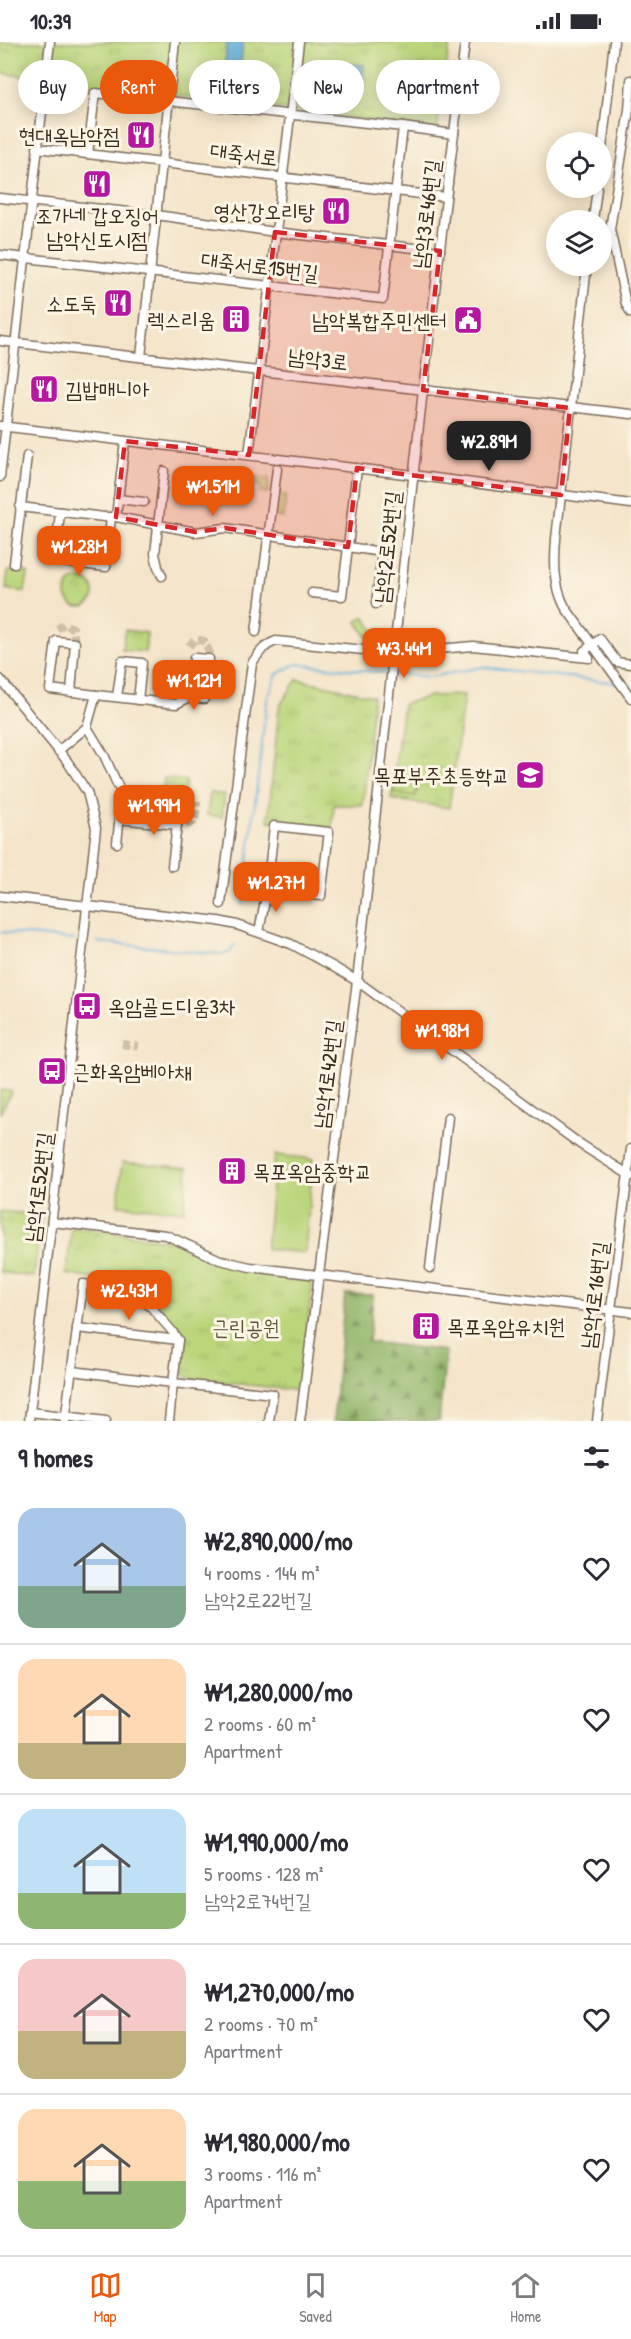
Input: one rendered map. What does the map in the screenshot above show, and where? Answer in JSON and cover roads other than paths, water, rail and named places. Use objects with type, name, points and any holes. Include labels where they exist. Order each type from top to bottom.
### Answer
[{"type":"street","points":[[0,477],[3,426],[50,42]]},
{"type":"street","points":[[174,60],[176,42]]},
{"type":"street","points":[[249,455],[299,42]]},
{"type":"street","name":"남악3로46번길","points":[[423,390],[465,42]]},
{"type":"street","points":[[604,132],[614,42]]},
{"type":"street","points":[[631,80],[610,229],[626,304],[631,313]]},
{"type":"street","points":[[88,153],[95,93],[100,94]]},
{"type":"street","points":[[177,102],[454,134]]},
{"type":"street","points":[[141,357],[167,114]]},
{"type":"street","name":"대죽서로15번길","points":[[0,255],[383,299],[403,127]]},
{"type":"street","name":"대죽서로","points":[[37,148],[446,197]]},
{"type":"street","points":[[0,198],[440,251]]},
{"type":"street","points":[[586,276],[554,554],[559,595],[576,626],[631,698]]},
{"type":"street","name":"남악3로","points":[[0,340],[631,414]]},
{"type":"street","name":"남악2로52번길","points":[[357,981],[423,390]]},
{"type":"street","name":"남악2로52번길","points":[[3,426],[413,475]]},
{"type":"street","points":[[60,512],[55,561],[106,567],[125,441]]},
{"type":"street","points":[[14,564],[27,456]]},
{"type":"street","points":[[312,593],[342,596],[357,468]]},
{"type":"street","points":[[256,632],[277,469]]},
{"type":"street","points":[[162,576],[154,554],[164,471]]},
{"type":"street","points":[[413,475],[631,504]]},
{"type":"street","points":[[118,499],[144,502]]},
{"type":"street","points":[[376,604],[389,499]]},
{"type":"street","points":[[21,507],[114,517],[196,532],[225,528],[382,552]]},
{"type":"street","points":[[221,904],[246,696],[252,663],[259,651],[268,644],[276,641],[393,653],[473,646],[589,658],[584,651],[600,639],[617,662],[631,664]]},
{"type":"street","points":[[71,692],[75,644],[56,641],[50,689],[71,692],[96,695],[176,704],[190,697],[204,699],[208,659],[194,658],[190,697]]},
{"type":"street","points":[[117,697],[122,661],[142,663],[138,700]]},
{"type":"street","points":[[0,679],[58,751],[87,792],[96,828],[88,906]]},
{"type":"street","points":[[58,751],[87,727],[96,695]]},
{"type":"street","points":[[87,727],[104,755],[122,795],[117,843]]},
{"type":"street","points":[[120,819],[182,825],[172,866]]},
{"type":"street","points":[[259,932],[267,890],[274,826],[329,832],[321,896],[267,890]]},
{"type":"street","points":[[0,896],[218,921],[259,932],[309,953],[357,981],[571,1137],[629,1175]]},
{"type":"street","name":"남악1로52번길","points":[[30,1416],[88,906]]},
{"type":"street","name":"남악1로42번길","points":[[300,1421],[357,981]]},
{"type":"street","points":[[430,1268],[448,1117]]},
{"type":"street","name":"남악1로16번길","points":[[597,1421],[631,1149]]},
{"type":"street","points":[[52,1222],[166,1235],[230,1263],[319,1276],[631,1312]]},
{"type":"street","points":[[65,1419],[84,1284],[125,1290],[136,1294],[151,1306],[178,1340],[169,1421]]},
{"type":"street","points":[[78,1328],[178,1340]]},
{"type":"street","points":[[72,1371],[273,1394],[269,1421]]},
{"type":"street","points":[[30,1416],[106,1421]]},
{"type":"water","points":[[227,42],[243,42],[241,60],[225,60]]},
{"type":"waterway","points":[[243,905],[267,700],[277,674],[296,664],[389,673]]},
{"type":"waterway","points":[[394,673],[430,677],[483,667],[618,683]]},
{"type":"waterway","points":[[623,684],[631,685]]},
{"type":"waterway","points":[[0,932],[75,940]]},
{"type":"waterway","points":[[98,942],[221,954],[229,953],[235,944]]},
{"type":"tunnel","points":[[88,565],[91,532]]},
{"type":"tunnel","points":[[57,629],[64,624],[73,628],[75,643]]},
{"type":"tunnel","points":[[189,646],[195,639],[204,641],[209,651],[209,659]]},
{"type":"tunnel","points":[[186,825],[193,822],[197,801]]},
{"type":"tunnel","points":[[122,1044],[138,1046]]},
{"type":"place","name":"현대옥남악점","points":[[141,135]]},
{"type":"place","name":"조가네 갑오징어 남악신도시점","points":[[97,184]]},
{"type":"place","name":"영산강오리탕","points":[[336,211]]},
{"type":"place","name":"소도둑","points":[[118,303]]},
{"type":"place","name":"렉스리움","points":[[236,319]]},
{"type":"place","name":"남악복합주민센터","points":[[468,320]]},
{"type":"place","name":"김밥매니아","points":[[44,389]]},
{"type":"place","name":"목포부주초등학교","points":[[530,775]]},
{"type":"place","name":"옥암골드디움3차","points":[[87,1006]]},
{"type":"place","name":"근화옥암베아채","points":[[52,1071]]},
{"type":"place","name":"목포옥암중학교","points":[[232,1171]]},
{"type":"place","name":"목포옥암유치원","points":[[426,1326]]},
{"type":"park label","name":"근린공원","points":[[246,1327]]}]
